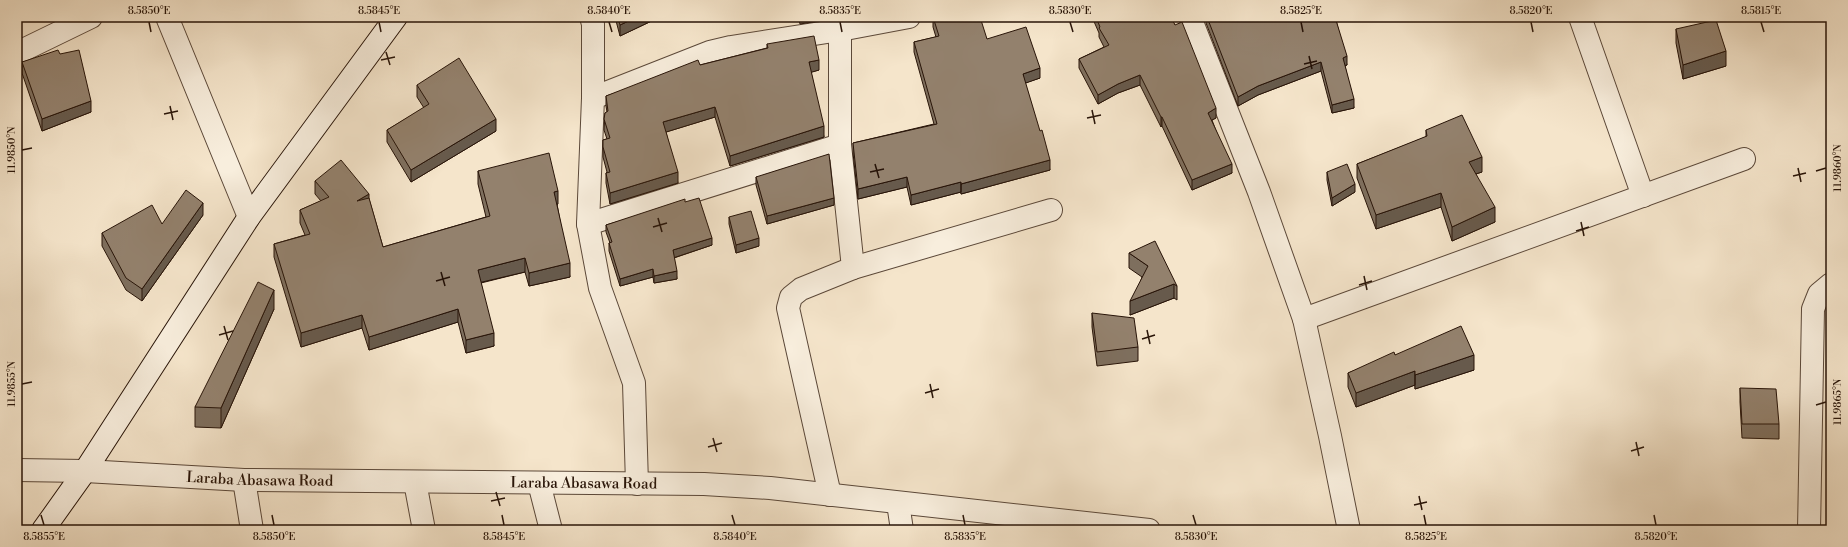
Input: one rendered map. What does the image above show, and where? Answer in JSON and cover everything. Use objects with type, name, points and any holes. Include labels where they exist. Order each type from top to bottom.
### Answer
[{"type":"street","points":[[17,53],[91,17]]},
{"type":"street","points":[[167,17],[249,217]]},
{"type":"street","points":[[43,530],[85,471],[249,217],[396,17]]},
{"type":"street","points":[[591,17],[593,24],[593,98],[588,224],[600,288],[634,383],[637,484]]},
{"type":"street","points":[[593,98],[710,52],[782,38],[835,24],[909,17]]},
{"type":"street","points":[[1190,17],[1260,192],[1304,319],[1349,530]]},
{"type":"street","points":[[1580,17],[1643,196]]},
{"type":"street","points":[[835,24],[840,145],[853,268]]},
{"type":"street","points":[[588,224],[840,145]]},
{"type":"street","points":[[1304,319],[1744,159]]},
{"type":"street","points":[[830,495],[788,308],[791,297],[801,289],[853,268],[1051,210]]},
{"type":"street","points":[[1809,530],[1813,308],[1819,294],[1831,284]]},
{"type":"street","name":"Laraba Abasawa Road","points":[[17,470],[85,471],[244,480],[704,484],[770,488],[1149,530]]},
{"type":"street","points":[[244,480],[252,530]]},
{"type":"street","points":[[415,482],[424,530]]},
{"type":"street","points":[[539,483],[551,530]]},
{"type":"street","points":[[898,503],[902,530]]},
{"type":"building","points":[[618,17],[637,17],[620,25]]},
{"type":"building","points":[[933,17],[980,17],[987,39],[1026,27],[1040,68],[1023,74],[1040,131],[1042,130],[1050,160],[961,184],[961,182],[911,195],[907,177],[858,189],[853,143],[937,124],[914,42],[939,36]]},
{"type":"building","points":[[1096,17],[1171,17],[1175,25],[1182,22],[1216,108],[1208,113],[1232,164],[1192,180],[1140,75],[1118,84],[1098,95],[1079,59],[1109,45],[1099,28],[1100,27]]},
{"type":"building","points":[[1207,17],[1335,17],[1347,56],[1343,58],[1354,99],[1332,105],[1321,62],[1258,86],[1238,97]]},
{"type":"building","points":[[1716,20],[1726,51],[1683,65],[1676,29]]},
{"type":"building","points":[[814,36],[819,60],[809,62],[824,126],[730,156],[715,107],[663,122],[678,172],[610,193],[606,173],[610,172],[603,147],[603,140],[610,138],[604,119],[605,113],[608,111],[606,96],[698,60],[700,65],[768,48],[767,44]]},
{"type":"building","points":[[58,50],[60,54],[79,50],[91,101],[42,119],[22,62]]},
{"type":"building","points":[[459,58],[496,119],[411,170],[387,130],[429,104],[417,85]]},
{"type":"building","points":[[1462,115],[1482,157],[1469,162],[1495,207],[1452,227],[1441,193],[1376,215],[1357,164],[1427,136],[1426,130]]},
{"type":"building","points":[[549,153],[558,191],[554,192],[570,263],[529,273],[525,258],[478,270],[494,333],[466,340],[458,309],[369,337],[362,315],[301,333],[274,244],[310,234],[300,210],[329,197],[315,181],[341,160],[369,194],[357,201],[369,198],[383,247],[490,216],[478,171]]},
{"type":"building","points":[[829,154],[834,198],[767,216],[756,177]]},
{"type":"building","points":[[1347,164],[1355,184],[1332,198],[1327,172]]},
{"type":"building","points":[[186,190],[203,203],[142,289],[126,278],[102,233],[152,205],[162,224]]},
{"type":"building","points":[[699,198],[712,238],[673,250],[677,271],[654,276],[653,269],[620,279],[609,243],[612,242],[606,225],[685,199],[685,202]]},
{"type":"building","points":[[751,211],[759,238],[736,245],[729,217]]},
{"type":"building","points":[[1155,241],[1177,286],[1174,284],[1130,301],[1148,266],[1129,253]]},
{"type":"building","points":[[258,282],[274,290],[221,408],[195,407]]},
{"type":"building","points":[[1092,313],[1134,318],[1138,347],[1097,352]]},
{"type":"building","points":[[1461,326],[1474,355],[1415,375],[1415,371],[1356,393],[1348,373],[1394,352],[1395,355]]},
{"type":"building","points":[[1740,388],[1776,389],[1779,424],[1742,424]]}]
